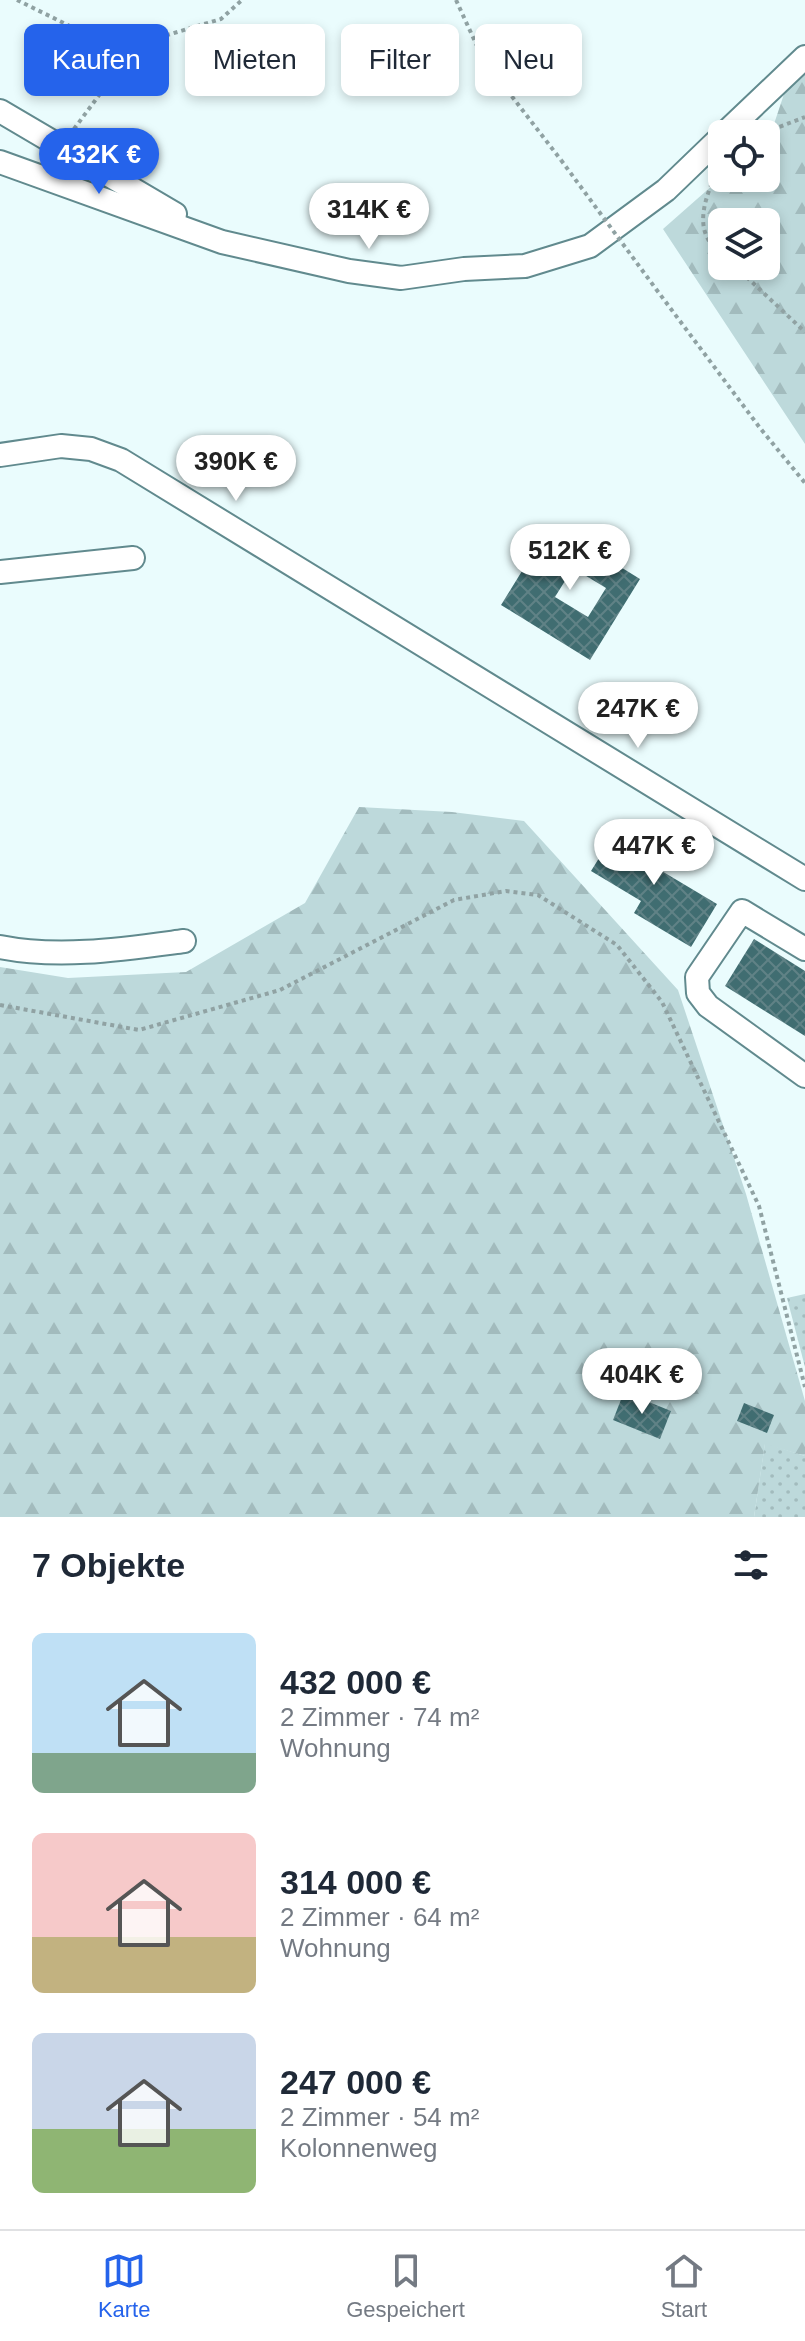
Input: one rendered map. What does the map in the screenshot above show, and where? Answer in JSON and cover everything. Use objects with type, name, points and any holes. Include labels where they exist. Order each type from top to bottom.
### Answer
[{"type":"street","points":[[739,120],[805,57]]},
{"type":"street","points":[[0,111],[222,242]]},
{"type":"street","points":[[0,162],[222,242],[349,271],[401,278],[464,269],[525,266],[590,246],[666,190],[708,149]]},
{"type":"street","points":[[0,455],[61,446],[91,449],[121,460],[805,879]]},
{"type":"street","points":[[0,572],[133,558]]},
{"type":"street","points":[[805,949],[742,911],[697,977],[698,993],[708,1006],[805,1076]]},
{"type":"street","points":[[0,947],[18,951],[112,951],[184,941]]},
{"type":"path","points":[[17,0],[66,24]]},
{"type":"path","points":[[169,34],[221,19],[242,0]]},
{"type":"path","points":[[456,0],[483,59],[760,428],[805,483]]},
{"type":"path","points":[[60,147],[98,96]]},
{"type":"path","points":[[780,127],[805,117]]},
{"type":"path","points":[[708,192],[704,216],[708,239]]},
{"type":"path","points":[[750,280],[805,332]]},
{"type":"path","points":[[0,1005],[139,1030],[280,990],[454,900],[506,891],[538,895],[617,945],[662,1002],[759,1206],[805,1387]]},
{"type":"green space","points":[[805,74],[805,444],[663,229],[708,189],[708,192],[780,192],[780,120],[775,120],[784,94]]},
{"type":"green space","points":[[359,807],[452,812],[524,821],[678,990],[746,1194],[805,1401],[805,1456],[765,1444],[754,1517],[0,1517],[0,967],[68,978],[186,972],[305,903]]},
{"type":"green space","points":[[805,1294],[805,1367],[787,1298]]},
{"type":"green space","points":[[765,1443],[805,1456],[805,1517],[754,1517]]},
{"type":"building","points":[[551,524],[640,579],[590,660],[501,605]],"holes":[[[573,568],[606,588],[588,617],[555,597]]]},
{"type":"building","points":[[619,826],[669,856],[660,870],[717,904],[691,947],[634,913],[641,901],[591,871]]},
{"type":"building","points":[[754,939],[805,971],[805,1036],[725,986]]},
{"type":"building","points":[[624,1392],[671,1411],[660,1439],[613,1420]]},
{"type":"building","points":[[744,1403],[774,1415],[767,1433],[737,1421]]}]
